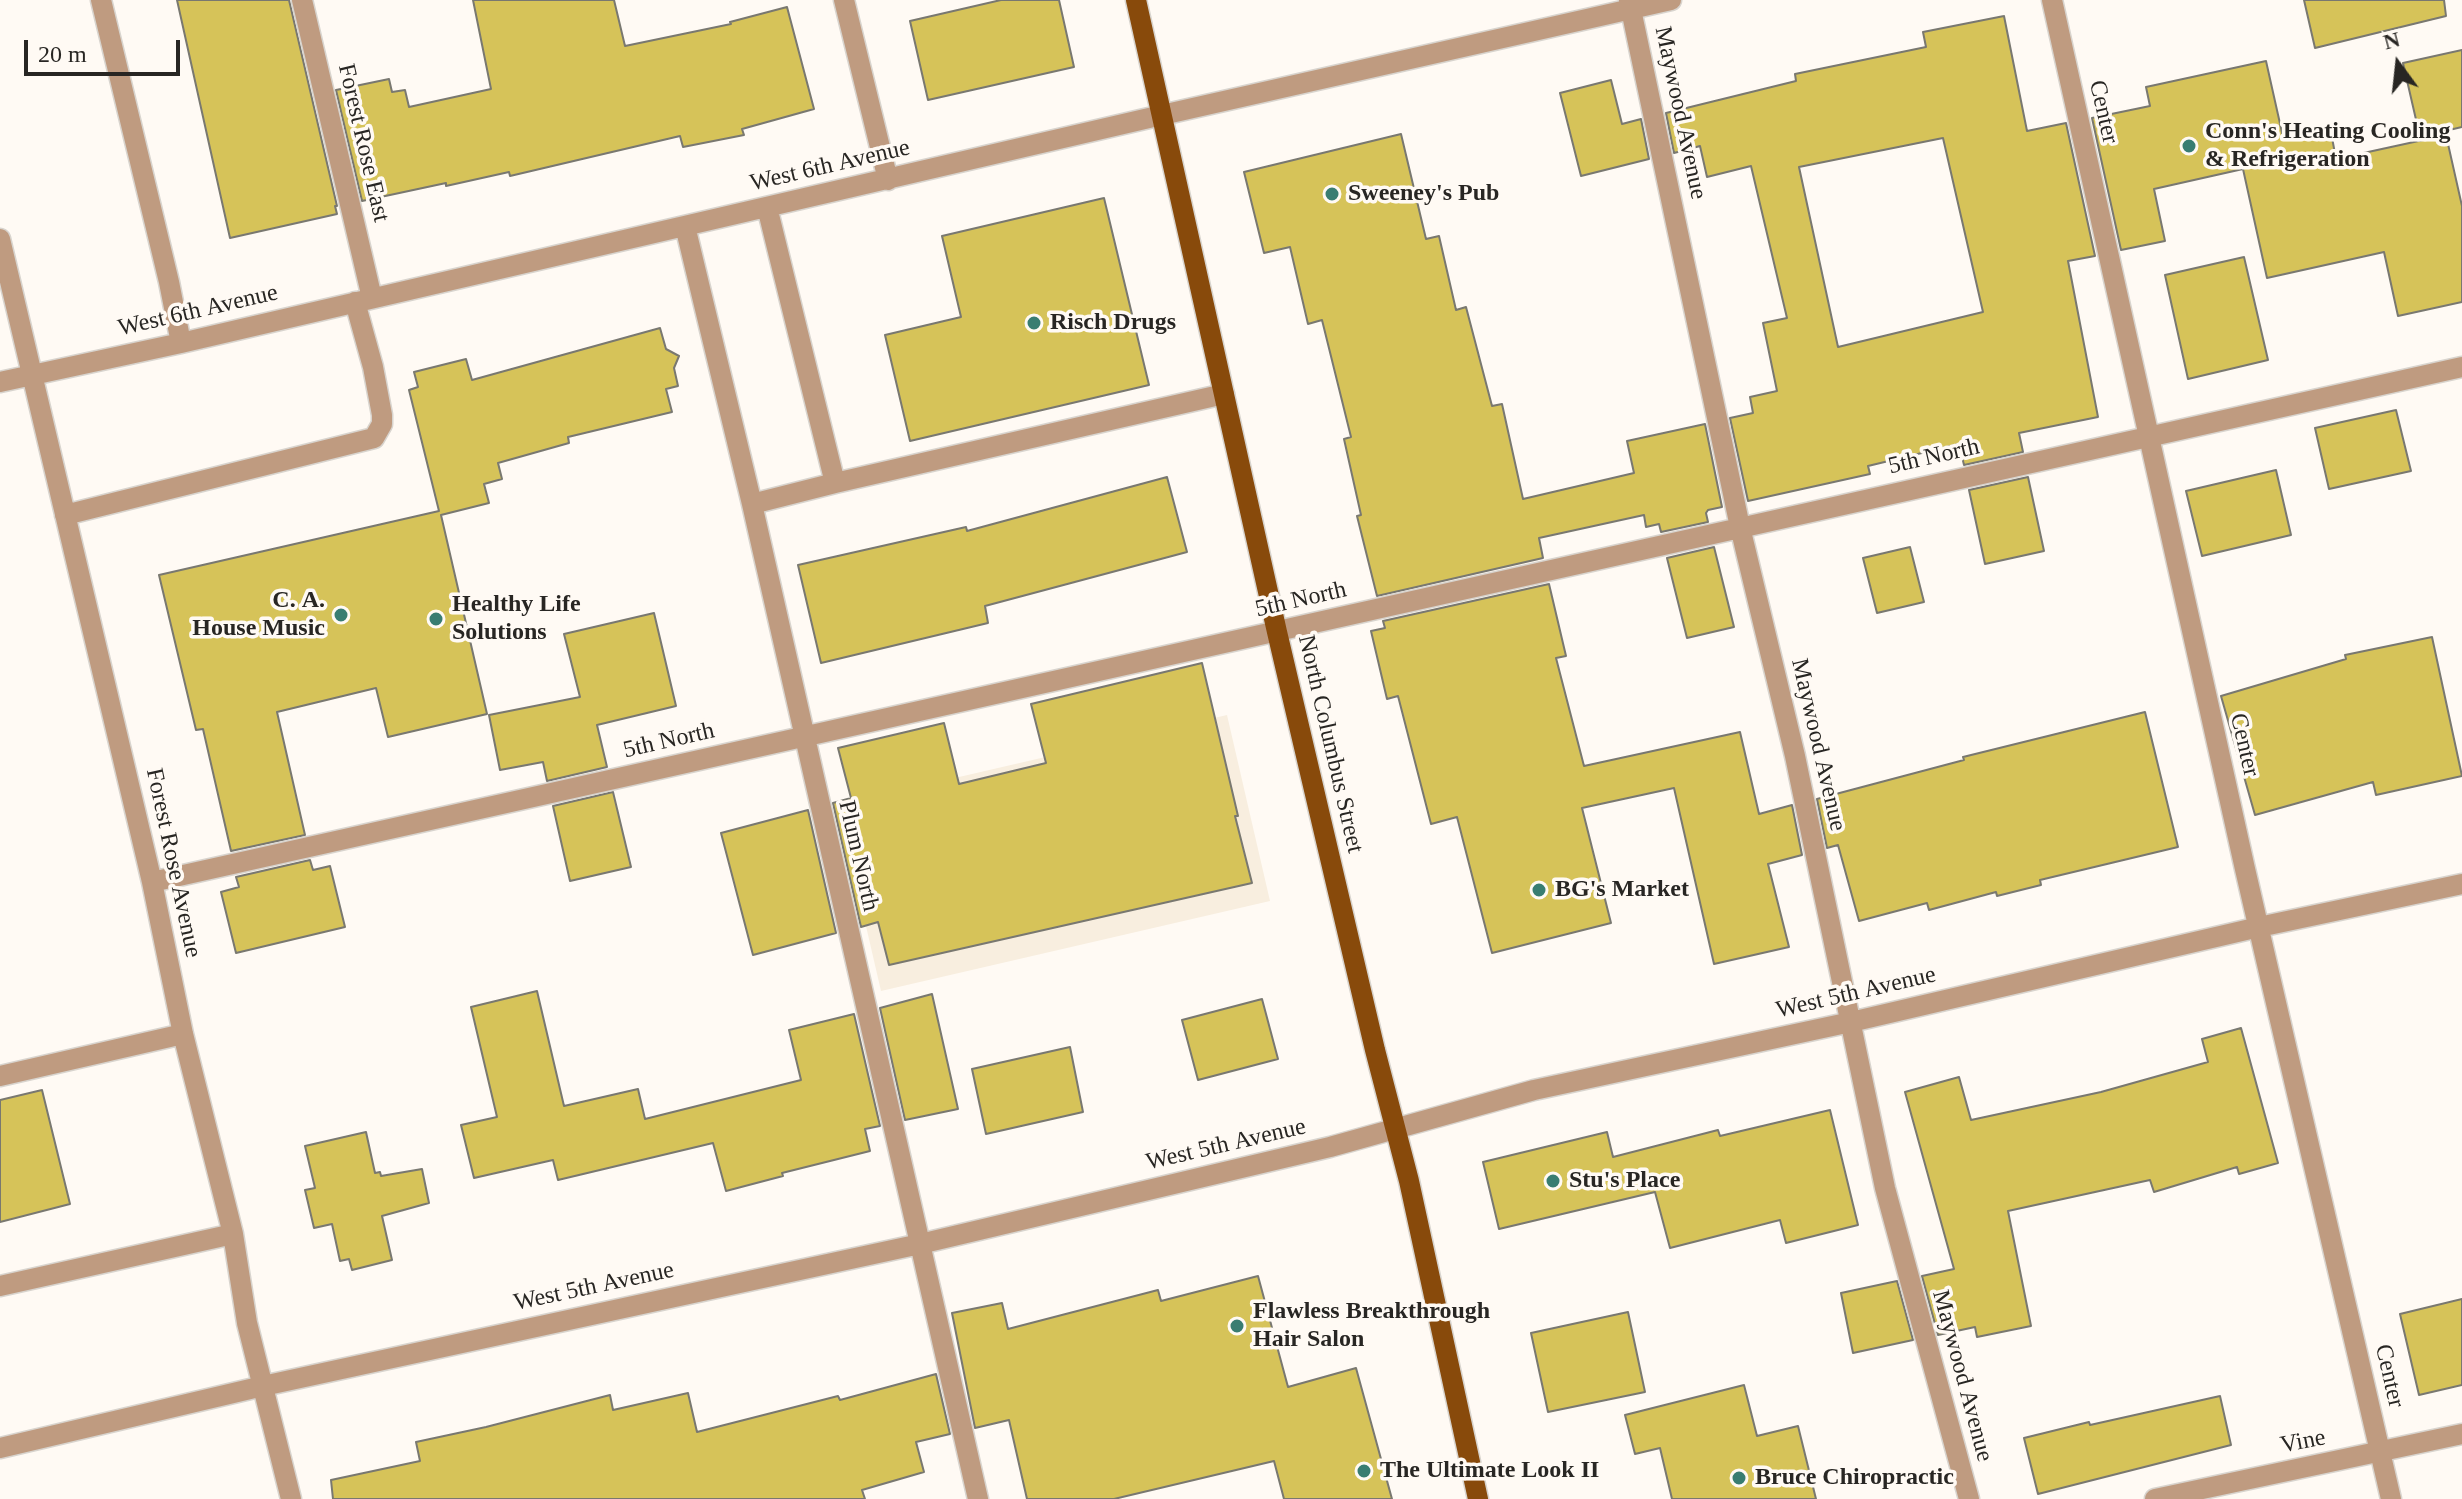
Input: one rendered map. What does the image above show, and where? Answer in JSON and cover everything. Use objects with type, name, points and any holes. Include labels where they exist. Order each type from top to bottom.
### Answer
[{"type":"main road","name":"North Columbus Street","points":[[1136,0],[1277,632],[1375,1050],[1396,1127],[1478,1499]]},
{"type":"street","points":[[101,0],[181,343]]},
{"type":"street","name":"Forest Rose East","points":[[65,515],[374,438],[382,424],[363,300],[302,0]]},
{"type":"street","points":[[844,0],[888,180]]},
{"type":"street","name":"West 6th Avenue","points":[[0,382],[888,180],[1630,4],[1671,0]]},
{"type":"street","name":"Center","points":[[2052,0],[2259,927],[2391,1499]]},
{"type":"street","name":"Maywood Avenue","points":[[1630,4],[1740,527],[1795,756],[1885,1188],[1969,1499]]},
{"type":"street","points":[[767,207],[835,483]]},
{"type":"street","name":"Plum North","points":[[685,226],[752,504],[978,1499]]},
{"type":"street","name":"Forest Rose Avenue","points":[[0,239],[152,882],[183,1034],[233,1234],[247,1323],[291,1499]]},
{"type":"street","name":"5th North","points":[[152,882],[2148,435],[2462,369]]},
{"type":"street","points":[[752,504],[1224,394]]},
{"type":"street","name":"West 5th Avenue","points":[[0,1448],[263,1386],[920,1244],[1330,1147],[1534,1090],[2462,884]]},
{"type":"street","points":[[0,1076],[183,1034]]},
{"type":"street","points":[[0,1286],[233,1234]]},
{"type":"street","name":"Vine","points":[[2155,1499],[2462,1434]]},
{"type":"shaded area","points":[[1227,715],[1270,901],[881,991],[838,805]]},
{"type":"building","points":[[177,0],[289,0],[337,214],[230,238]]},
{"type":"building","points":[[473,0],[614,0],[625,46],[731,24],[787,7],[814,109],[742,129],[744,135],[683,147],[680,136],[510,176],[509,172],[362,201],[336,90],[389,79],[392,92],[405,90],[409,107],[491,89]]},
{"type":"building","points":[[1001,0],[1059,0],[1074,67],[928,100],[910,21]]},
{"type":"building","points":[[2304,0],[2444,0],[2446,16],[2315,48]]},
{"type":"building","points":[[2004,16],[2027,131],[2066,123],[2095,256],[2068,261],[2098,417],[2019,433],[2023,452],[1964,465],[1959,444],[1868,466],[1870,474],[1748,501],[1730,418],[1753,413],[1750,397],[1777,391],[1763,323],[1787,318],[1751,166],[1707,177],[1700,146],[1674,153],[1666,113],[1796,81],[1795,74],[1926,47],[1923,32]],"holes":[[[1943,138],[1983,312],[1838,347],[1799,167]]]},
{"type":"building","points":[[2462,50],[2462,127],[2420,137],[2403,63]]},
{"type":"building","points":[[2266,61],[2283,137],[2330,127],[2336,159],[2446,135],[2462,206],[2462,302],[2398,316],[2384,252],[2267,278],[2243,169],[2154,189],[2165,241],[2121,250],[2092,118],[2150,106],[2146,87]]},
{"type":"building","points":[[1611,80],[1622,124],[1641,119],[1649,159],[1581,176],[1560,93]]},
{"type":"building","points":[[1401,134],[1426,239],[1439,236],[1456,310],[1466,307],[1492,406],[1502,404],[1523,499],[1634,473],[1627,441],[1705,424],[1722,507],[1708,510],[1708,522],[1661,532],[1659,524],[1646,527],[1644,515],[1539,538],[1543,558],[1377,596],[1357,516],[1361,515],[1344,439],[1351,437],[1322,320],[1308,324],[1290,247],[1264,253],[1244,172]]},
{"type":"building","name":"Risch Drugs","points":[[1104,198],[1149,385],[910,441],[885,335],[961,317],[942,236]]},
{"type":"building","points":[[2244,257],[2268,360],[2188,379],[2165,275]]},
{"type":"building","points":[[660,328],[666,349],[679,356],[674,368],[678,386],[666,389],[672,412],[568,437],[569,443],[498,463],[502,479],[484,484],[489,503],[441,515],[487,714],[388,737],[376,688],[277,712],[305,835],[231,851],[203,729],[196,730],[159,575],[439,511],[409,390],[418,387],[414,372],[466,359],[472,380]]},
{"type":"building","points":[[2396,410],[2411,471],[2329,489],[2315,428]]},
{"type":"building","points":[[2276,470],[2291,535],[2202,556],[2186,491]]},
{"type":"building","points":[[1167,477],[1187,552],[985,606],[988,623],[821,663],[798,565],[966,527],[967,531]]},
{"type":"building","points":[[2028,477],[2044,551],[1985,564],[1969,490]]},
{"type":"building","points":[[1714,547],[1734,627],[1687,638],[1667,558]]},
{"type":"building","points":[[1910,547],[1924,602],[1877,613],[1863,558]]},
{"type":"building","points":[[1549,584],[1566,656],[1556,658],[1584,766],[1740,732],[1759,814],[1792,805],[1802,855],[1768,864],[1789,947],[1714,964],[1674,788],[1582,808],[1611,923],[1492,953],[1457,817],[1431,824],[1398,696],[1387,699],[1371,631],[1385,628],[1383,621]]},
{"type":"building","points":[[654,613],[676,706],[597,725],[607,767],[547,781],[543,762],[500,770],[489,715],[580,697],[564,634]]},
{"type":"building","points":[[2432,637],[2462,776],[2376,795],[2373,782],[2255,815],[2221,696],[2346,659],[2345,655]]},
{"type":"building","points":[[1202,663],[1252,883],[889,965],[878,922],[861,927],[833,803],[851,798],[838,748],[944,723],[959,784],[1046,763],[1031,704]]},
{"type":"building","points":[[2145,712],[2178,847],[2040,880],[2041,885],[1997,896],[1996,892],[1929,910],[1927,903],[1859,921],[1838,845],[1827,848],[1817,799],[1964,760],[1963,757]]},
{"type":"building","points":[[613,792],[631,867],[570,881],[553,806]]},
{"type":"building","points":[[808,810],[836,933],[753,955],[721,833]]},
{"type":"building","points":[[310,860],[313,870],[330,866],[345,927],[236,953],[221,892],[239,887],[236,877]]},
{"type":"building","points":[[537,991],[564,1106],[638,1089],[645,1119],[801,1080],[789,1030],[854,1014],[880,1126],[865,1129],[870,1151],[726,1191],[713,1143],[558,1180],[553,1160],[474,1178],[461,1125],[497,1117],[471,1007]]},
{"type":"building","points":[[932,994],[958,1109],[905,1120],[880,1008]]},
{"type":"building","points":[[1262,999],[1278,1059],[1198,1080],[1182,1020]]},
{"type":"building","points":[[2241,1028],[2278,1163],[2239,1174],[2237,1167],[2154,1192],[2150,1180],[2008,1211],[2031,1326],[1977,1337],[1975,1327],[1938,1335],[1922,1276],[1954,1269],[1905,1092],[1959,1077],[1971,1120],[2101,1092],[2208,1062],[2202,1039]]},
{"type":"building","points":[[1070,1047],[1083,1112],[986,1134],[972,1069]]},
{"type":"building","points":[[42,1090],[70,1204],[0,1222],[0,1100]]},
{"type":"building","points":[[1830,1110],[1858,1225],[1786,1243],[1780,1220],[1670,1248],[1655,1192],[1499,1229],[1483,1162],[1607,1132],[1613,1157],[1718,1130],[1720,1136]]},
{"type":"building","points":[[366,1132],[375,1173],[380,1172],[381,1176],[422,1169],[429,1203],[382,1216],[392,1260],[352,1270],[349,1259],[340,1261],[332,1224],[314,1228],[305,1190],[315,1188],[305,1146]]},
{"type":"building","points":[[1258,1276],[1288,1387],[1356,1368],[1392,1499],[1284,1499],[1274,1461],[1114,1499],[1027,1499],[1009,1420],[975,1428],[952,1313],[1002,1303],[1008,1329],[1158,1290],[1161,1301]]},
{"type":"building","points":[[1897,1281],[1913,1340],[1853,1353],[1841,1293]]},
{"type":"building","points":[[2462,1299],[2462,1385],[2419,1395],[2400,1314]]},
{"type":"building","points":[[1628,1312],[1645,1392],[1548,1412],[1531,1333]]},
{"type":"building","points":[[936,1374],[950,1434],[916,1442],[924,1472],[862,1490],[865,1499],[333,1499],[331,1480],[420,1461],[416,1442],[610,1395],[613,1410],[688,1393],[697,1432],[838,1396],[840,1400]]},
{"type":"building","points":[[1744,1385],[1757,1436],[1798,1426],[1816,1499],[1672,1499],[1660,1448],[1635,1454],[1625,1415]]},
{"type":"building","points":[[2220,1396],[2231,1445],[2038,1494],[2024,1438]]},
{"type":"place","name":"Conn's Heating Cooling & Refrigeration","points":[[2189,146]]},
{"type":"place","name":"Sweeney's Pub","points":[[1332,194]]},
{"type":"place","name":"Risch Drugs","points":[[1034,323]]},
{"type":"place","name":"C. A. House Music","points":[[341,615]]},
{"type":"place","name":"Healthy Life Solutions","points":[[436,619]]},
{"type":"place","name":"BG's Market","points":[[1539,890]]},
{"type":"place","name":"Stu's Place","points":[[1553,1181]]},
{"type":"place","name":"Flawless Breakthrough Hair Salon","points":[[1237,1326]]},
{"type":"place","name":"The Ultimate Look II","points":[[1364,1471]]},
{"type":"place","name":"Bruce Chiropractic","points":[[1739,1478]]}]
